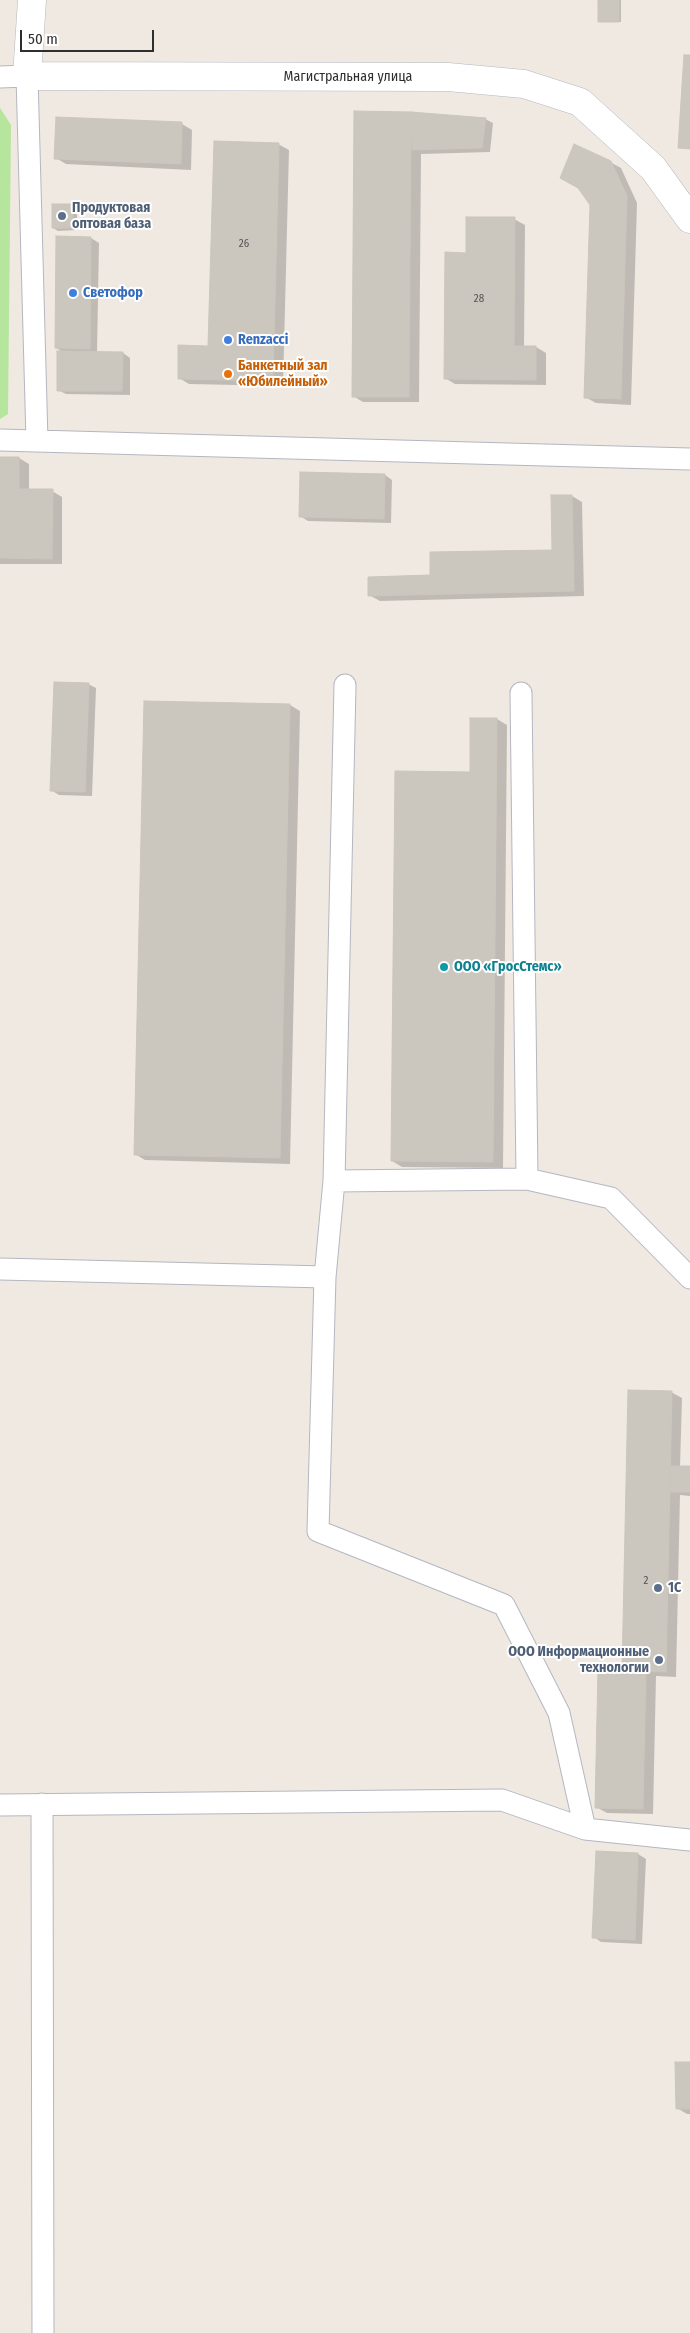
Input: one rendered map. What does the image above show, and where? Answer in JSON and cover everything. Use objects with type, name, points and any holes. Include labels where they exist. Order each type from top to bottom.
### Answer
[{"type":"main road","points":[[27,76],[32,0]]},
{"type":"main road","name":"Магистральная улица","points":[[27,76],[448,78],[524,84],[580,102],[654,168],[690,219]]},
{"type":"street","points":[[0,77],[27,76],[37,441]]},
{"type":"street","points":[[0,440],[690,459]]},
{"type":"street","points":[[345,685],[334,1181],[326,1277],[318,1530],[504,1605],[559,1713],[585,1829]]},
{"type":"street","points":[[521,693],[528,1179]]},
{"type":"street","points":[[334,1181],[528,1179],[610,1198],[690,1278]]},
{"type":"street","points":[[0,1269],[326,1277]]},
{"type":"street","points":[[0,1805],[502,1800],[585,1829],[690,1840]]},
{"type":"street","points":[[42,1804],[43,2333]]},
{"type":"green space","points":[[0,108],[11,125],[8,414],[0,419]]},
{"type":"building","points":[[598,0],[619,0],[619,22],[598,22]]},
{"type":"building","points":[[684,55],[690,55],[690,149],[678,148]]},
{"type":"building","points":[[354,111],[411,112],[409,397],[352,397]]},
{"type":"building","points":[[411,112],[486,118],[482,148],[412,150]]},
{"type":"building","points":[[56,117],[182,122],[181,164],[54,159]]},
{"type":"building","points":[[214,141],[279,143],[273,381],[178,379],[178,345],[208,346]]},
{"type":"building","points":[[574,144],[611,161],[627,196],[621,399],[584,398],[590,205],[578,188],[560,178]]},
{"type":"building","name":"Продуктовая оптовая база","points":[[52,204],[72,204],[73,228],[52,228]]},
{"type":"building","points":[[466,217],[515,217],[514,346],[536,346],[536,380],[444,379],[445,252],[466,253]]},
{"type":"building","name":"Светофор","points":[[56,236],[91,237],[90,349],[55,348]]},
{"type":"building","points":[[57,351],[123,352],[122,391],[57,391]]},
{"type":"building","points":[[0,457],[19,457],[19,489],[53,489],[52,559],[0,558]]},
{"type":"building","points":[[300,472],[385,474],[384,519],[299,517]]},
{"type":"building","points":[[551,495],[572,495],[574,591],[368,596],[368,577],[430,575],[430,552],[552,550]]},
{"type":"building","points":[[54,682],[89,683],[85,792],[50,791]]},
{"type":"building","points":[[144,701],[290,704],[280,1158],[134,1155]]},
{"type":"building","name":"ООО «ГросСтемс»","points":[[470,718],[497,718],[493,1162],[391,1161],[395,771],[470,772]]},
{"type":"building","points":[[628,1390],[672,1391],[666,1672],[622,1671]]},
{"type":"building","points":[[670,1466],[690,1466],[690,1492],[670,1492]]},
{"type":"building","points":[[598,1670],[646,1671],[643,1809],[595,1808]]},
{"type":"building","points":[[596,1851],[638,1853],[635,1940],[592,1938]]},
{"type":"building","points":[[675,2062],[690,2062],[690,2109],[676,2109]]},
{"type":"place","name":"Продуктовая оптовая база","points":[[62,216]]},
{"type":"place","name":"Светофор","points":[[73,293]]},
{"type":"place","name":"Renzacci","points":[[228,340]]},
{"type":"place","name":"Банкетный зал «Юбилейный»","points":[[228,374]]},
{"type":"place","name":"ООО «ГросСтемс»","points":[[444,967]]},
{"type":"place","name":"1С","points":[[658,1588]]},
{"type":"place","name":"ООО Информационные технологии","points":[[659,1660]]}]
